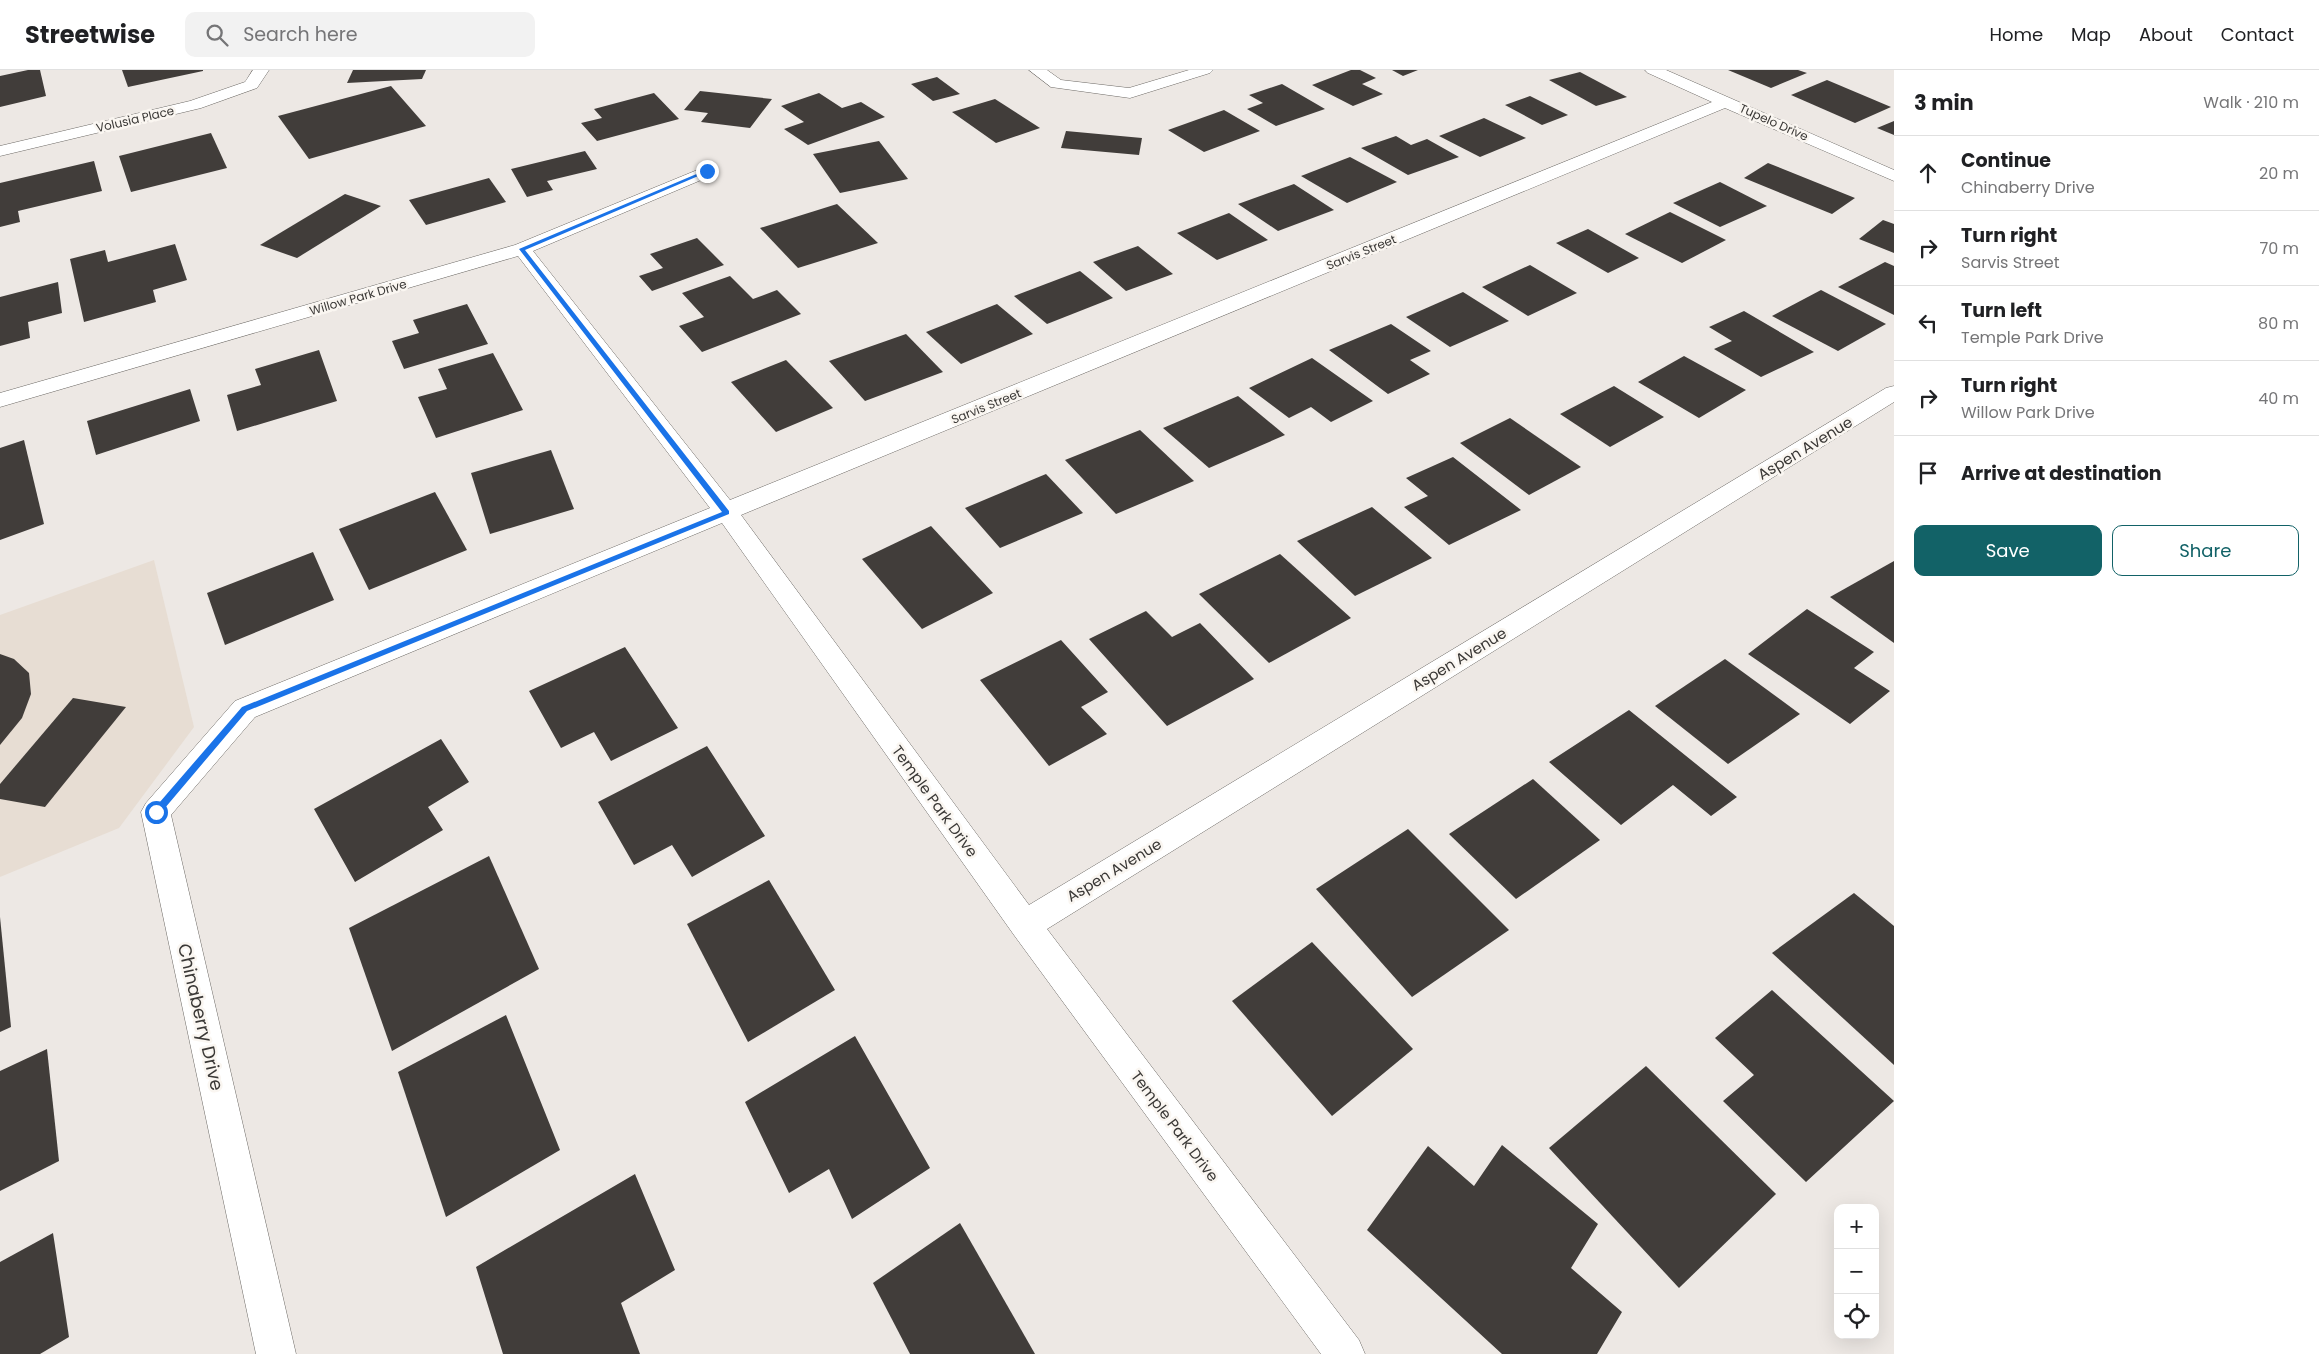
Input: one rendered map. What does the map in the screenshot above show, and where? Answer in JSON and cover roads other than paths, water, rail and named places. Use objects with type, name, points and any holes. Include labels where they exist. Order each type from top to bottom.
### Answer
[{"type":"street","name":"Volusia Place","points":[[0,151],[195,105],[252,85],[261,70]]},
{"type":"street","points":[[1037,70],[1057,84],[1130,93],[1205,70]]},
{"type":"street","name":"Tupelo Drive","points":[[1653,70],[1894,176]]},
{"type":"street","name":"Sarvis Street","points":[[245,709],[1727,101]]},
{"type":"street","name":"Willow Park Drive","points":[[0,400],[522,249],[707,171]]},
{"type":"street","name":"Temple Park Drive","points":[[522,249],[726,512],[1025,925],[1345,1354]]},
{"type":"street","name":"Aspen Avenue","points":[[1025,925],[1894,393]]},
{"type":"street","name":"Chinaberry Drive","points":[[245,709],[156,812],[276,1354]]}]
